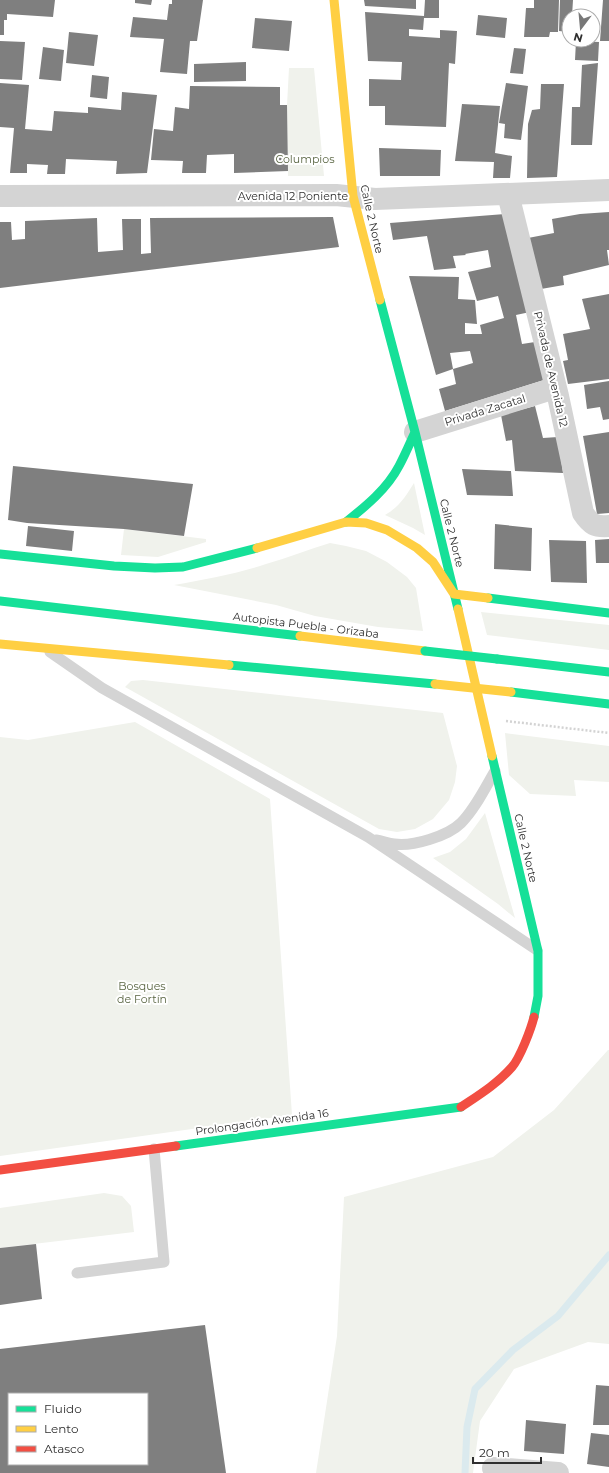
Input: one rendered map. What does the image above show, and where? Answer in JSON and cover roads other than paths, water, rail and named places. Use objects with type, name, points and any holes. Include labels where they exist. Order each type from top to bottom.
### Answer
[{"type":"main road","name":"Calle 2 Norte","points":[[334,0],[353,196],[415,432],[538,951],[538,996],[531,1030],[513,1066]]},
{"type":"main road","points":[[0,554],[114,566],[155,568],[183,567],[284,542],[346,522],[369,504],[381,491],[399,466],[415,432]]},
{"type":"main road","points":[[346,522],[366,523],[387,530],[416,548],[433,562],[454,594],[609,613]]},
{"type":"main road","name":"Autopista Puebla - Orizaba","points":[[0,602],[609,672]]},
{"type":"main road","points":[[0,644],[435,684],[609,704]]},
{"type":"main road","name":"Prolongación Avenida 16","points":[[0,1170],[461,1107],[490,1088],[513,1066]]},
{"type":"street","name":"Avenida 12 Poniente","points":[[0,196],[353,196],[375,199],[609,190]]},
{"type":"street","name":"Privada de Avenida 12","points":[[508,194],[555,388],[583,513],[588,521],[597,527],[609,526]]},
{"type":"street","name":"Privada Zacatal","points":[[415,432],[555,388]]},
{"type":"street","points":[[493,1468],[526,1472],[558,1473]]},
{"type":"lane","points":[[45,648],[102,688],[368,837],[538,951]]},
{"type":"lane","points":[[368,837],[395,844],[411,844],[446,834],[461,824],[475,805],[495,770]]},
{"type":"lane","points":[[77,1273],[164,1262],[154,1149]]},
{"type":"waterway","points":[[465,1473],[467,1427],[475,1389],[513,1350],[558,1316],[609,1255]]},
{"type":"park label","name":"Columpios","points":[[305,159]]},
{"type":"park label","name":"Bosques de Fortín","points":[[142,992]]}]
